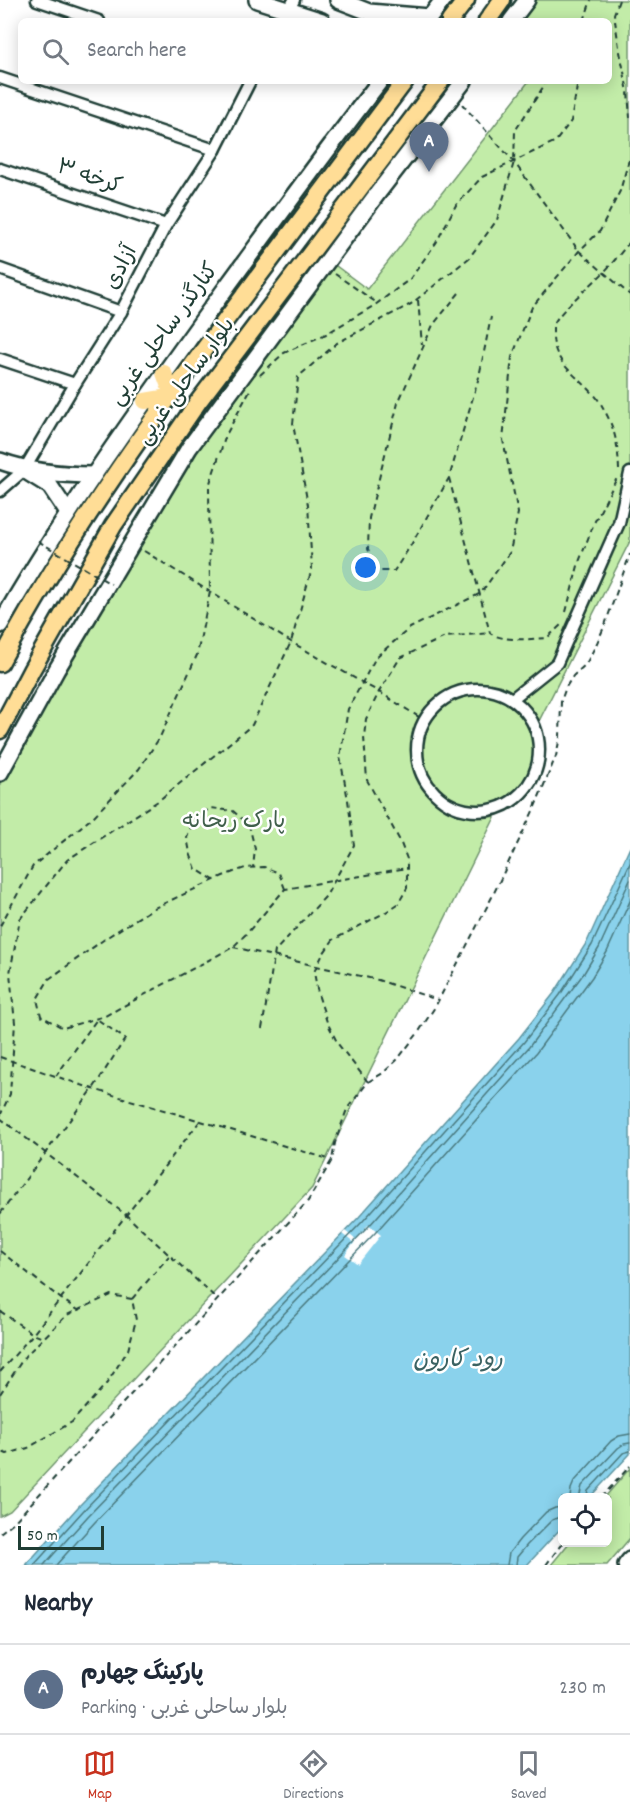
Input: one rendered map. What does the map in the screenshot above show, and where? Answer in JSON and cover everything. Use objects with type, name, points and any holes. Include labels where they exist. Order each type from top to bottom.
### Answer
[{"type":"main road","points":[[452,18],[466,0]]},
{"type":"main road","points":[[488,18],[502,0]]},
{"type":"main road","name":"بلوار ساحلی غربی","points":[[0,663],[70,540],[170,394],[403,84]]},
{"type":"main road","name":"بلوار ساحلی غربی","points":[[0,730],[113,526],[198,402],[439,84]]},
{"type":"main road","points":[[358,143],[382,159]]},
{"type":"main road","points":[[145,401],[170,394],[164,373]]},
{"type":"street","points":[[37,0],[90,18]]},
{"type":"street","points":[[257,0],[313,18]]},
{"type":"street","points":[[338,0],[369,12],[420,18]]},
{"type":"street","points":[[429,18],[443,0]]},
{"type":"street","points":[[513,18],[527,0]]},
{"type":"street","points":[[0,78],[215,150]]},
{"type":"street","name":"آزادی","points":[[0,491],[24,470],[121,312],[166,225],[215,150],[248,84]]},
{"type":"street","name":"کنارگذر ساحلی غربی","points":[[0,625],[93,474],[344,126],[378,84]]},
{"type":"street","points":[[0,773],[57,669],[189,448],[462,84]]},
{"type":"street","name":"کرخه ۳","points":[[0,169],[166,225]]},
{"type":"street","points":[[0,269],[121,312]]},
{"type":"street","points":[[0,358],[75,384]]},
{"type":"street","points":[[0,461],[24,470],[50,486],[68,513]]},
{"type":"street","points":[[24,470],[64,475],[93,474]]},
{"type":"street","points":[[512,699],[557,663],[620,523],[630,473]]},
{"type":"street","points":[[473,689],[494,691],[512,699],[526,712],[536,729],[539,747],[537,766],[529,784],[516,798],[500,807],[481,811],[463,810],[445,802],[431,790],[421,774],[416,756],[417,737],[424,720],[437,704],[454,693],[473,689]]},
{"type":"street","points":[[626,1565],[630,1560]]},
{"type":"path","points":[[585,18],[591,0]]},
{"type":"path","points":[[619,0],[614,14],[618,47],[628,92],[630,118]]},
{"type":"path","points":[[218,1300],[126,1215],[0,1117],[10,1094],[15,1023],[10,974],[20,919],[67,860],[158,801],[252,724],[291,642],[312,568],[308,505],[293,424],[298,377],[337,343],[418,299],[469,258],[497,220],[514,162],[515,131],[545,84]]},
{"type":"path","points":[[255,380],[284,353],[326,334],[377,303],[410,279],[436,243],[456,205],[482,177],[556,141],[571,121],[577,84]]},
{"type":"path","points":[[454,94],[514,162],[579,251],[630,295]]},
{"type":"path","points":[[262,1029],[275,951],[326,896],[354,845],[340,757],[348,709],[376,657],[410,628],[481,593],[510,552],[518,513],[502,440],[512,357],[532,307],[579,251],[600,231],[620,191],[630,156]]},
{"type":"path","points":[[566,615],[579,562],[594,523],[619,474],[618,445],[615,433],[600,403],[586,385],[563,366],[553,346],[553,327],[566,308],[604,272],[630,242]]},
{"type":"path","points":[[324,266],[377,303]]},
{"type":"path","points":[[459,293],[433,325],[398,403],[369,518],[368,549],[377,572],[394,571],[449,478],[479,377],[491,317]]},
{"type":"path","points":[[418,299],[422,348]]},
{"type":"path","points":[[0,926],[33,866],[93,817],[139,769],[160,737],[197,655],[210,592],[209,486],[226,435],[250,389]]},
{"type":"path","points":[[449,478],[490,633]]},
{"type":"path","points":[[38,541],[111,584]]},
{"type":"path","points":[[132,544],[291,642],[424,720]]},
{"type":"path","points":[[0,1533],[15,1521],[308,1201],[332,1160],[335,1143],[347,1109],[368,1082],[397,1060],[418,1033],[481,918],[534,808],[556,756],[560,737],[561,701],[566,687],[573,675],[586,664],[596,645],[630,554]]},
{"type":"path","points":[[368,1082],[338,1044],[327,1022],[318,994],[315,972],[333,940],[398,904],[406,888],[407,859],[400,841],[367,780],[364,737],[366,719],[400,658],[445,637],[490,633],[496,637],[547,638],[563,623]]},
{"type":"path","points":[[214,880],[196,869],[187,837],[194,819],[211,808],[233,811],[249,825],[255,849],[253,868]]},
{"type":"path","points":[[285,889],[279,873],[264,867],[245,868],[152,909],[109,936],[49,979],[37,999],[41,1016],[63,1028],[105,1016],[233,948],[285,889],[407,868]]},
{"type":"path","points":[[233,948],[378,980],[438,1000]]},
{"type":"path","points":[[56,1076],[97,1019]]},
{"type":"path","points":[[0,1214],[93,1089],[125,1039],[97,1019]]},
{"type":"path","points":[[0,1056],[93,1089],[332,1160]]},
{"type":"path","points":[[0,1372],[33,1334],[201,1121]]},
{"type":"path","points":[[0,1251],[78,1310]]},
{"type":"path","points":[[132,1299],[169,1255]]},
{"type":"path","points":[[0,1394],[25,1356],[67,1315],[111,1295],[132,1299]]},
{"type":"path","points":[[0,1451],[7,1454],[28,1448],[72,1422],[107,1383],[128,1350],[136,1320],[132,1299]]},
{"type":"path","points":[[0,1311],[33,1334],[43,1338]]},
{"type":"path","points":[[606,1493],[630,1466]]},
{"type":"path","points":[[546,1565],[559,1547]]},
{"type":"green space","name":"پارک ریحانه","points":[[534,0],[630,0],[630,541],[535,729],[532,788],[500,807],[312,1188],[10,1511],[0,1516],[0,758],[211,417],[328,260],[367,289],[527,84],[612,84],[612,18],[521,18]]},
{"type":"green space","points":[[630,1468],[630,1538],[607,1565],[551,1565],[566,1547],[612,1547],[612,1493],[608,1493]]},
{"type":"water","name":"رود کارون","points":[[630,847],[630,1454],[594,1493],[558,1493],[558,1531],[527,1565],[26,1565],[78,1507],[359,1217],[519,1038],[555,992],[587,942]]},
{"type":"pier","points":[[368,1225],[381,1235],[358,1264],[345,1255],[354,1243],[342,1234],[345,1231],[356,1240]]},
{"type":"place","name":"پارکینگ چهارم","points":[[429,172]]}]
